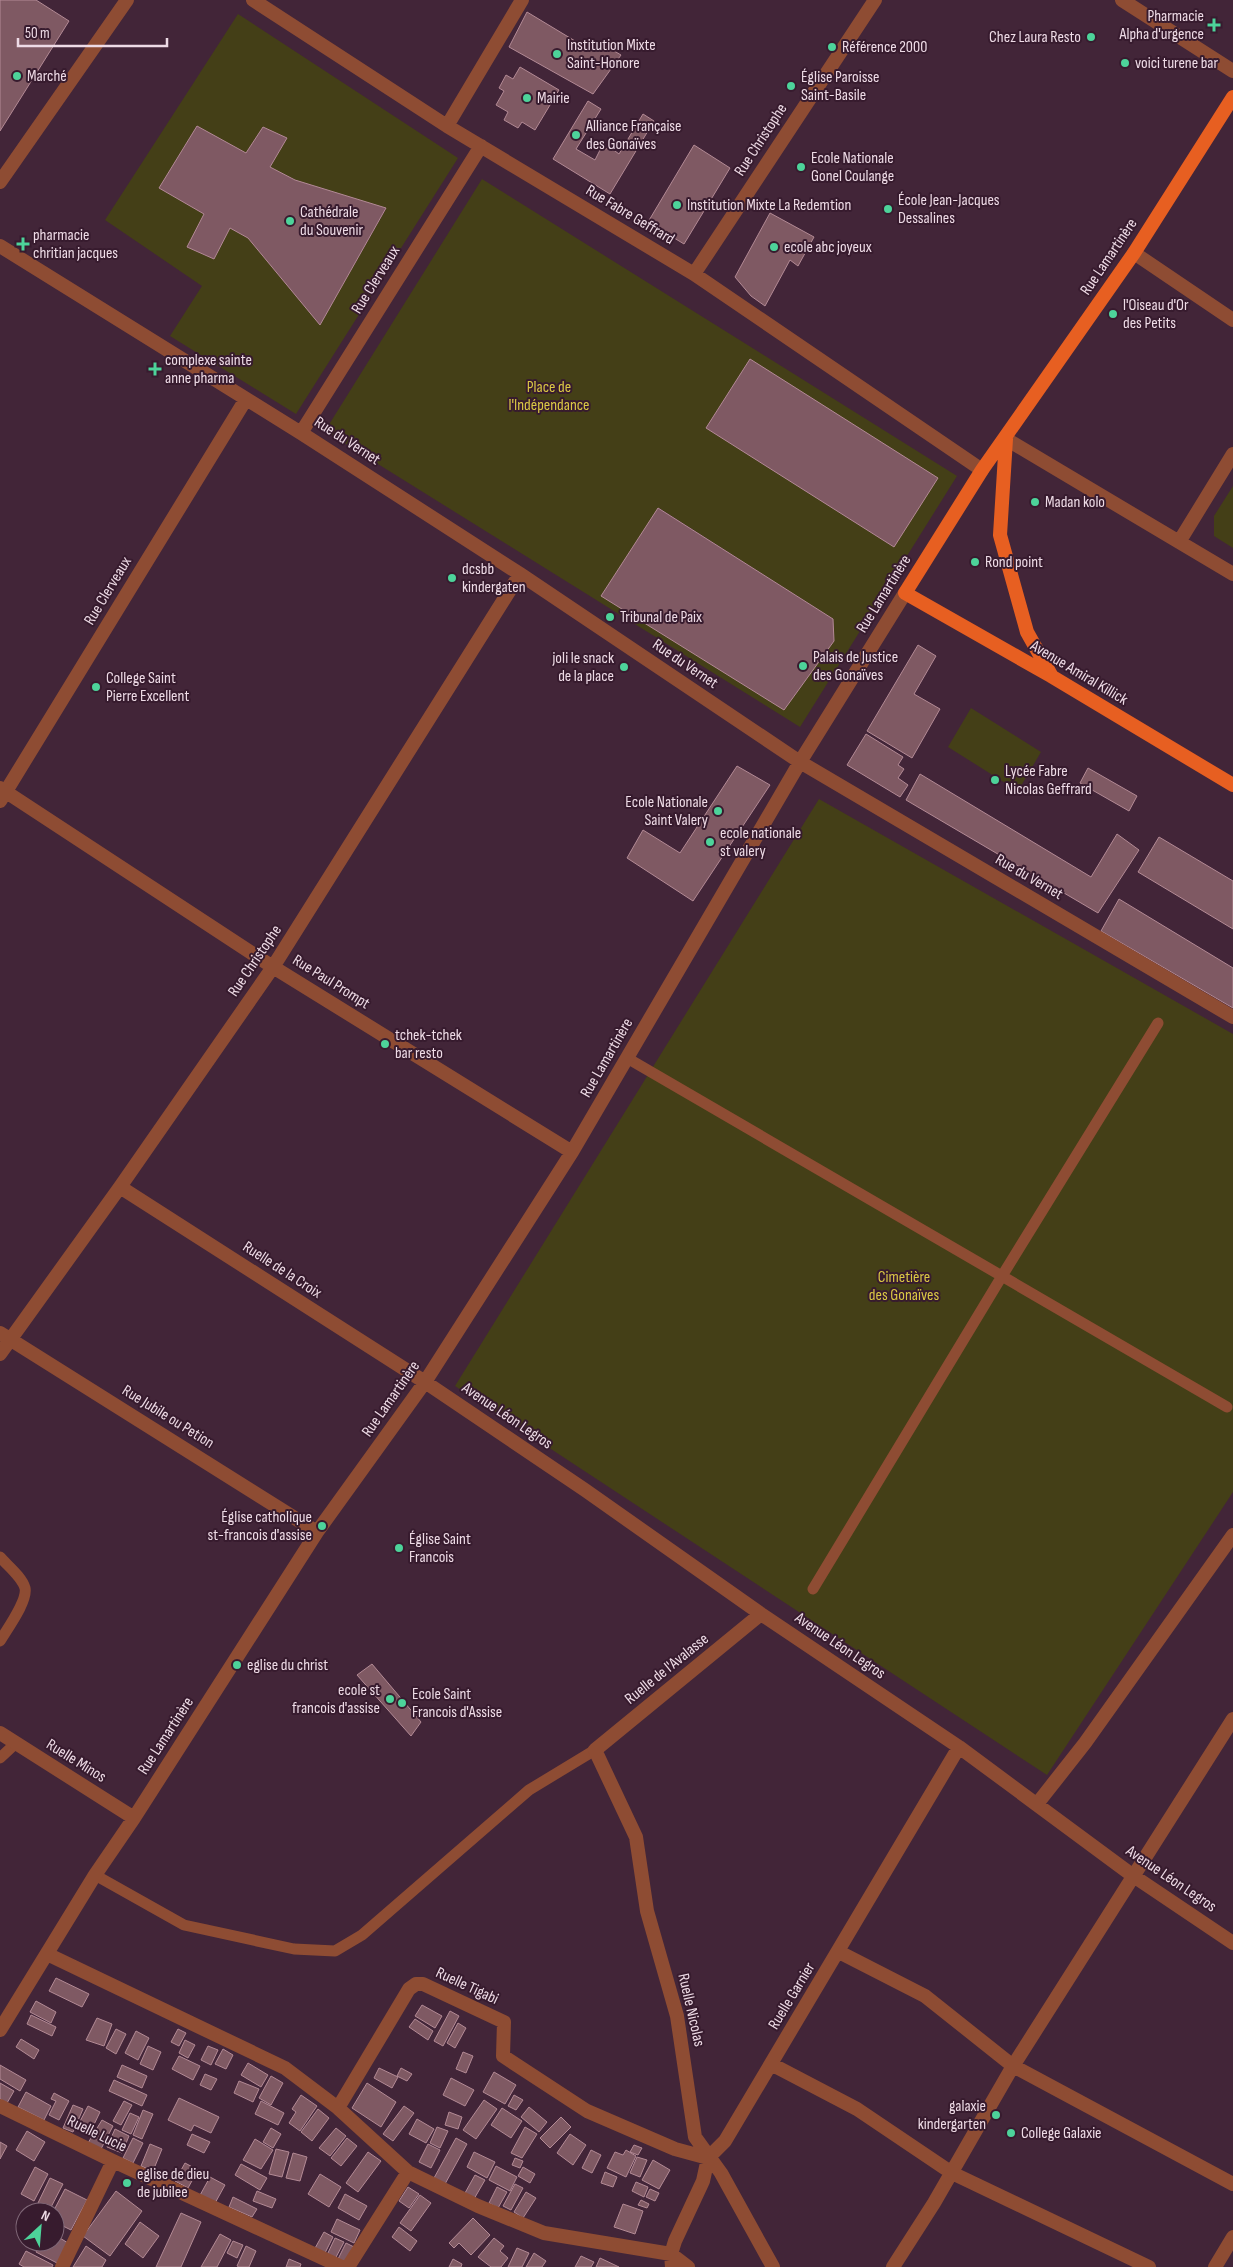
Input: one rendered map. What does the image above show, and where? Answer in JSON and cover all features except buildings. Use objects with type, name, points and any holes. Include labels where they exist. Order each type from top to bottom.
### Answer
[{"type":"main road","name":"Rue Lamartinère","points":[[905,593],[982,470],[1006,439],[1134,253],[1233,97]]},
{"type":"main road","points":[[1006,439],[1000,535],[1027,632],[1051,676]]},
{"type":"main road","name":"Avenue Amiral Killick","points":[[905,593],[1051,676],[1233,785]]},
{"type":"street","points":[[0,182],[127,0]]},
{"type":"street","name":"Rue Fabre Geffrard","points":[[253,0],[448,126],[694,274],[982,470]]},
{"type":"street","points":[[448,126],[522,0]]},
{"type":"street","name":"Rue Christophe","points":[[694,274],[875,0]]},
{"type":"street","points":[[1122,0],[1233,72]]},
{"type":"street","name":"Rue Clerveaux","points":[[301,432],[481,146]]},
{"type":"street","name":"Rue du Vernet","points":[[0,246],[301,432],[520,574],[800,762],[1233,1017]]},
{"type":"street","points":[[1134,253],[1233,320]]},
{"type":"street","name":"Rue Clerveaux","points":[[2,794],[246,399]]},
{"type":"street","points":[[1006,439],[1233,574]]},
{"type":"street","points":[[1179,542],[1233,454]]},
{"type":"street","name":"Rue Christophe","points":[[0,1354],[5,1336],[120,1187],[274,967],[520,574]]},
{"type":"street","name":"Rue Lamartinère","points":[[0,2030],[95,1875],[134,1818],[318,1532],[425,1382],[572,1152],[800,762],[905,593]]},
{"type":"street","name":"Rue Paul Prompt","points":[[2,794],[274,967],[572,1152]]},
{"type":"street","name":"Ruelle de la Croix","points":[[120,1187],[425,1382]]},
{"type":"street","name":"Rue Jubile ou Petion","points":[[5,1336],[318,1532]]},
{"type":"street","name":"Avenue Léon Legros","points":[[425,1382],[586,1490],[761,1614],[959,1747],[1132,1875],[1233,1943]]},
{"type":"street","points":[[1037,1804],[1085,1743],[1233,1536]]},
{"type":"street","name":"Ruelle de l'Avalasse","points":[[595,1750],[761,1614]]},
{"type":"street","points":[[892,2267],[952,2173],[1013,2066],[1233,1718]]},
{"type":"street","name":"Ruelle Minos","points":[[0,1733],[134,1818]]},
{"type":"street","name":"Ruelle Garnier","points":[[708,2158],[725,2141],[839,1952],[959,1747]]},
{"type":"street","name":"Ruelle Nicolas","points":[[595,1750],[636,1837],[647,1911],[677,2016],[696,2137],[708,2158],[721,2173],[773,2267]]},
{"type":"street","points":[[839,1952],[925,1996],[1013,2066],[1233,2184]]},
{"type":"street","points":[[47,1954],[285,2068],[338,2108],[408,2172],[478,2206],[544,2233],[672,2260],[688,2267]]},
{"type":"street","name":"Ruelle Tigabi","points":[[338,2108],[409,1989],[416,1984],[423,1984],[504,2022],[503,2056],[587,2111],[675,2149],[708,2158]]},
{"type":"street","points":[[771,2064],[857,2109],[952,2173],[1149,2267]]},
{"type":"street","name":"Ruelle Lucie","points":[[0,2106],[113,2161],[342,2267]]},
{"type":"street","points":[[672,2260],[675,2241],[703,2181],[708,2158]]},
{"type":"street","points":[[62,2267],[113,2161]]},
{"type":"street","points":[[348,2267],[408,2172]]},
{"type":"street","points":[[1214,2267],[1233,2237]]},
{"type":"lane","points":[[813,1588],[1158,1023]]},
{"type":"lane","points":[[627,1058],[1228,1407]]},
{"type":"lane","points":[[0,1557],[21,1580],[25,1589],[24,1599],[0,1641]]},
{"type":"lane","points":[[0,1758],[15,1744]]},
{"type":"lane","points":[[95,1875],[184,1925],[294,1949],[335,1951],[362,1935],[530,1790],[595,1750]]},
{"type":"green space","points":[[238,14],[458,158],[296,414],[170,336],[202,286],[105,220]],"holes":[[[197,126],[246,153],[263,127],[287,138],[270,167],[295,180],[386,209],[320,325],[248,238],[230,228],[214,259],[187,247],[204,214],[159,188]]]},
{"type":"green space","name":"Place de l'Indépendance","points":[[482,179],[957,476],[800,727],[325,431]],"holes":[[[750,359],[937,478],[894,547],[706,428]],[[659,508],[833,619],[834,641],[784,710],[601,596]]]},
{"type":"green space","points":[[1233,486],[1233,548],[1214,536],[1214,516]]},
{"type":"green space","points":[[971,708],[1041,752],[1018,791],[948,747]]},
{"type":"green space","name":"Cimetière des Gonaïves","points":[[819,799],[1233,1034],[1233,1492],[1047,1775],[455,1386]]},
{"type":"place","name":"Pharmacie Alpha d'urgence","points":[[1214,25]]},
{"type":"place","name":"Chez Laura Resto","points":[[1091,37]]},
{"type":"place","name":"Référence 2000","points":[[832,47]]},
{"type":"place","name":"Institution Mixte Saint-Honore","points":[[557,54]]},
{"type":"place","name":"voici turene bar","points":[[1125,63]]},
{"type":"place","name":"Marché","points":[[17,76]]},
{"type":"place","name":"Église Paroisse Saint-Basile","points":[[791,86]]},
{"type":"place","name":"Mairie","points":[[527,98]]},
{"type":"place","name":"Alliance Française des Gonaïves","points":[[576,135]]},
{"type":"place","name":"Ecole Nationale Gonel Coulange","points":[[801,167]]},
{"type":"place","name":"Institution Mixte La Redemtion","points":[[677,205]]},
{"type":"place","name":"École Jean-Jacques Dessalines","points":[[888,209]]},
{"type":"place","name":"Cathédrale du Souvenir","points":[[290,221]]},
{"type":"place","name":"pharmacie chritian jacques","points":[[23,244]]},
{"type":"place","name":"ecole abc joyeux","points":[[774,247]]},
{"type":"place","name":"l'Oiseau d'Or des Petits","points":[[1113,314]]},
{"type":"place","name":"complexe sainte anne pharma","points":[[155,369]]},
{"type":"place","name":"Madan kolo","points":[[1035,502]]},
{"type":"place","name":"Rond point","points":[[975,562]]},
{"type":"place","name":"dcsbb kindergaten","points":[[452,578]]},
{"type":"place","name":"Tribunal de Paix","points":[[610,617]]},
{"type":"place","name":"Palais de Justice des Gonaïves","points":[[803,666]]},
{"type":"place","name":"joli le snack de la place","points":[[624,667]]},
{"type":"place","name":"College Saint Pierre Excellent","points":[[96,687]]},
{"type":"place","name":"Lycée Fabre Nicolas Geffrard","points":[[995,780]]},
{"type":"place","name":"Ecole Nationale Saint Valery","points":[[718,811]]},
{"type":"place","name":"ecole nationale st valery","points":[[710,842]]},
{"type":"place","name":"tchek-tchek bar resto","points":[[385,1044]]},
{"type":"place","name":"Église catholique st-francois d'assise","points":[[322,1526]]},
{"type":"place","name":"Église Saint Francois","points":[[399,1548]]},
{"type":"place","name":"eglise du christ","points":[[237,1665]]},
{"type":"place","name":"ecole st francois d'assise","points":[[390,1699]]},
{"type":"place","name":"Ecole Saint Francois d'Assise","points":[[402,1703]]},
{"type":"place","name":"galaxie kindergarten","points":[[996,2115]]},
{"type":"place","name":"College Galaxie","points":[[1011,2133]]},
{"type":"place","name":"eglise de dieu de jubilee","points":[[127,2183]]}]
